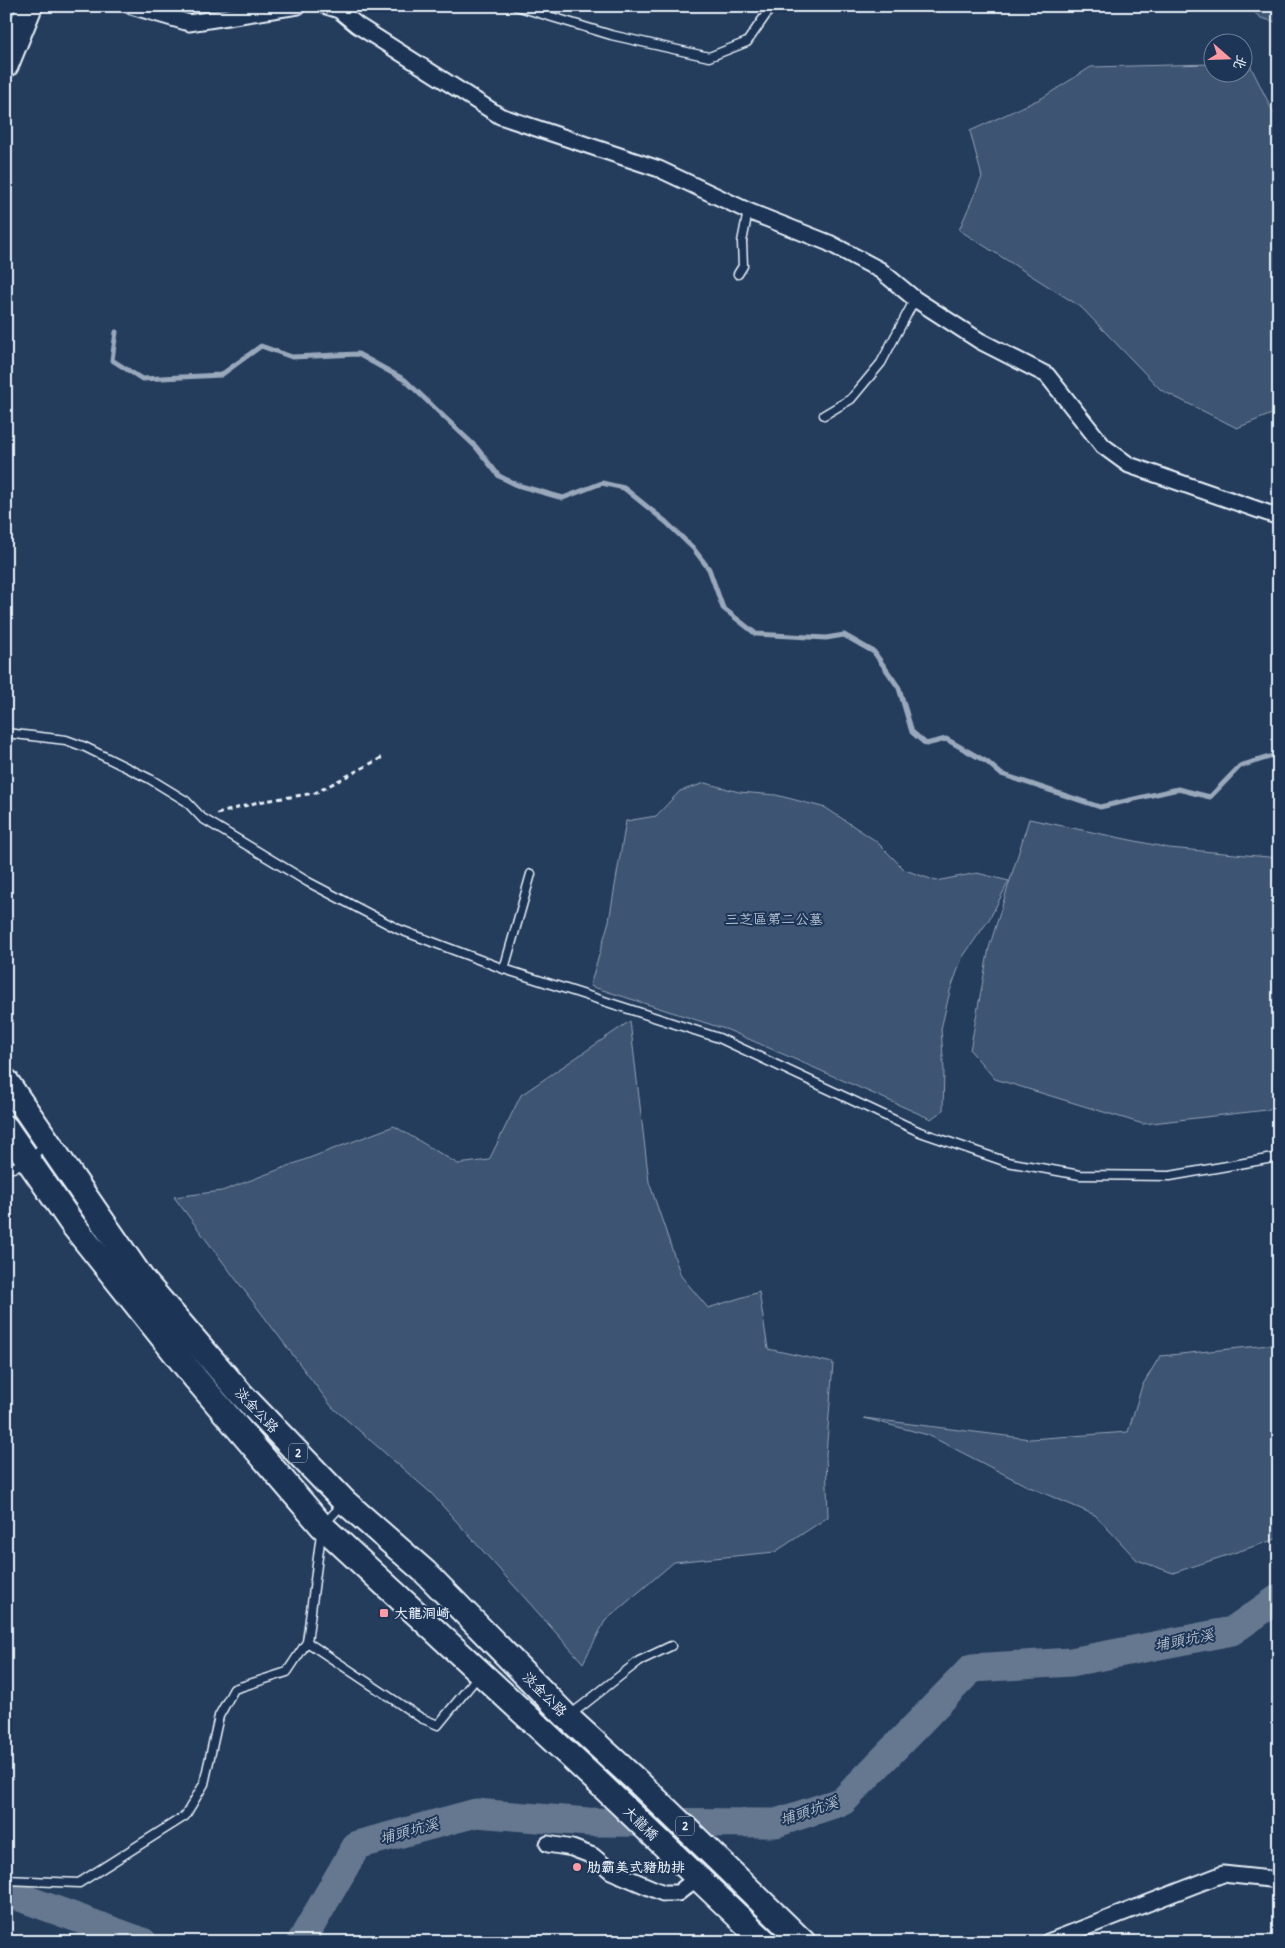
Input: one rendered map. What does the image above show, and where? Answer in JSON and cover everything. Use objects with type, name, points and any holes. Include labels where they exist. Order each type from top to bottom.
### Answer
[{"type":"main road","points":[[6,65],[30,6]]},
{"type":"main road","name":"淡金公路","points":[[6,1081],[142,1279],[241,1394],[345,1502],[425,1572],[567,1717],[639,1783]]},
{"type":"main road","name":"淡金公路","points":[[6,1128],[79,1233],[196,1379],[322,1526],[598,1782]]},
{"type":"main road","name":"大龍橋","points":[[598,1782],[690,1870]]},
{"type":"main road","name":"大龍橋","points":[[639,1783],[803,1942]]},
{"type":"main road","name":"2","points":[[690,1870],[765,1942]]},
{"type":"street","points":[[131,6],[189,22],[298,6]]},
{"type":"street","points":[[326,6],[339,10],[357,25],[500,116],[659,169],[748,210],[829,243],[880,270],[915,299],[980,340],[1047,375],[1103,446],[1129,465],[1279,517]]},
{"type":"street","points":[[548,1844],[572,1848],[593,1856],[611,1871],[663,1893],[678,1893],[690,1870]]},
{"type":"street","points":[[1048,1942],[1223,1874],[1279,1880]]},
{"type":"lane","points":[[516,6],[611,35],[709,57],[747,42],[772,6]]},
{"type":"lane","points":[[738,274],[743,266],[742,242],[748,210]]},
{"type":"lane","points":[[824,415],[851,399],[881,363],[915,299]]},
{"type":"lane","points":[[6,733],[66,740],[85,746],[150,779],[186,801],[202,818],[308,882],[398,929],[504,969],[719,1038],[920,1132],[1007,1162],[1080,1174],[1170,1176],[1279,1157]]},
{"type":"lane","points":[[504,969],[531,874]]},
{"type":"lane","points":[[6,1167],[13,1168],[29,1160],[48,1143]]},
{"type":"lane","points":[[6,1880],[79,1883],[185,1816],[204,1784],[219,1716],[234,1689],[287,1672],[307,1642],[322,1526],[345,1502]]},
{"type":"lane","points":[[307,1642],[421,1718],[438,1725],[480,1672]]},
{"type":"lane","points":[[567,1717],[639,1661],[671,1646]]},
{"type":"path","points":[[202,818],[258,802],[316,793],[385,756]]},
{"type":"green space","points":[[1247,6],[1279,6],[1279,23],[1261,18]]},
{"type":"green space","points":[[1202,64],[1202,82],[1252,82],[1252,69],[1279,124],[1279,411],[1237,428],[1161,390],[1081,307],[959,230],[982,177],[970,131],[1042,98],[1091,67]]},
{"type":"green space","name":"三芝區第二公墓","points":[[705,783],[739,792],[776,795],[826,808],[876,841],[905,870],[936,881],[977,873],[1009,881],[990,918],[962,958],[950,991],[941,1029],[944,1071],[943,1110],[931,1119],[728,1030],[590,986],[609,921],[626,821],[656,816],[680,791]]},
{"type":"green space","points":[[1029,819],[1169,848],[1279,858],[1279,1104],[1267,1110],[1143,1124],[995,1079],[970,1050],[989,948]]},
{"type":"green space","points":[[630,1021],[649,1182],[681,1276],[708,1308],[759,1292],[768,1349],[833,1363],[826,1455],[828,1517],[775,1552],[674,1562],[605,1621],[583,1663],[432,1494],[332,1407],[174,1197],[222,1191],[394,1126],[458,1164],[489,1160],[521,1095]]},
{"type":"green space","points":[[1279,1344],[1279,1538],[1173,1573],[1137,1560],[1095,1515],[1027,1486],[928,1435],[864,1418],[1030,1439],[1128,1432],[1142,1386],[1160,1356]]},
{"type":"waterway","points":[[116,332],[112,360],[142,379],[221,375],[261,346],[292,357],[358,354],[405,380],[476,447],[499,476],[517,485],[563,498],[602,483],[624,488],[666,522],[693,548],[709,569],[723,608],[756,634],[826,638],[844,635],[874,652],[899,688],[912,732],[926,744],[946,739],[987,762],[1001,774],[1100,807],[1178,789],[1210,797],[1240,766],[1279,754]]},
{"type":"waterway","name":"埔頭坑溪","points":[[301,1942],[357,1845],[476,1813],[588,1822],[776,1823],[843,1801],[972,1668],[1071,1662],[1232,1631],[1279,1598]]},
{"type":"waterway","name":"埔頭坑溪","points":[[6,1892],[143,1942]]},
{"type":"waterway","name":"埔頭坑溪","points":[[6,1896],[31,1901]]},
{"type":"place","name":"大龍洞崎","points":[[384,1613]]},
{"type":"place","name":"肋霸美式豬肋排","points":[[577,1867]]}]
